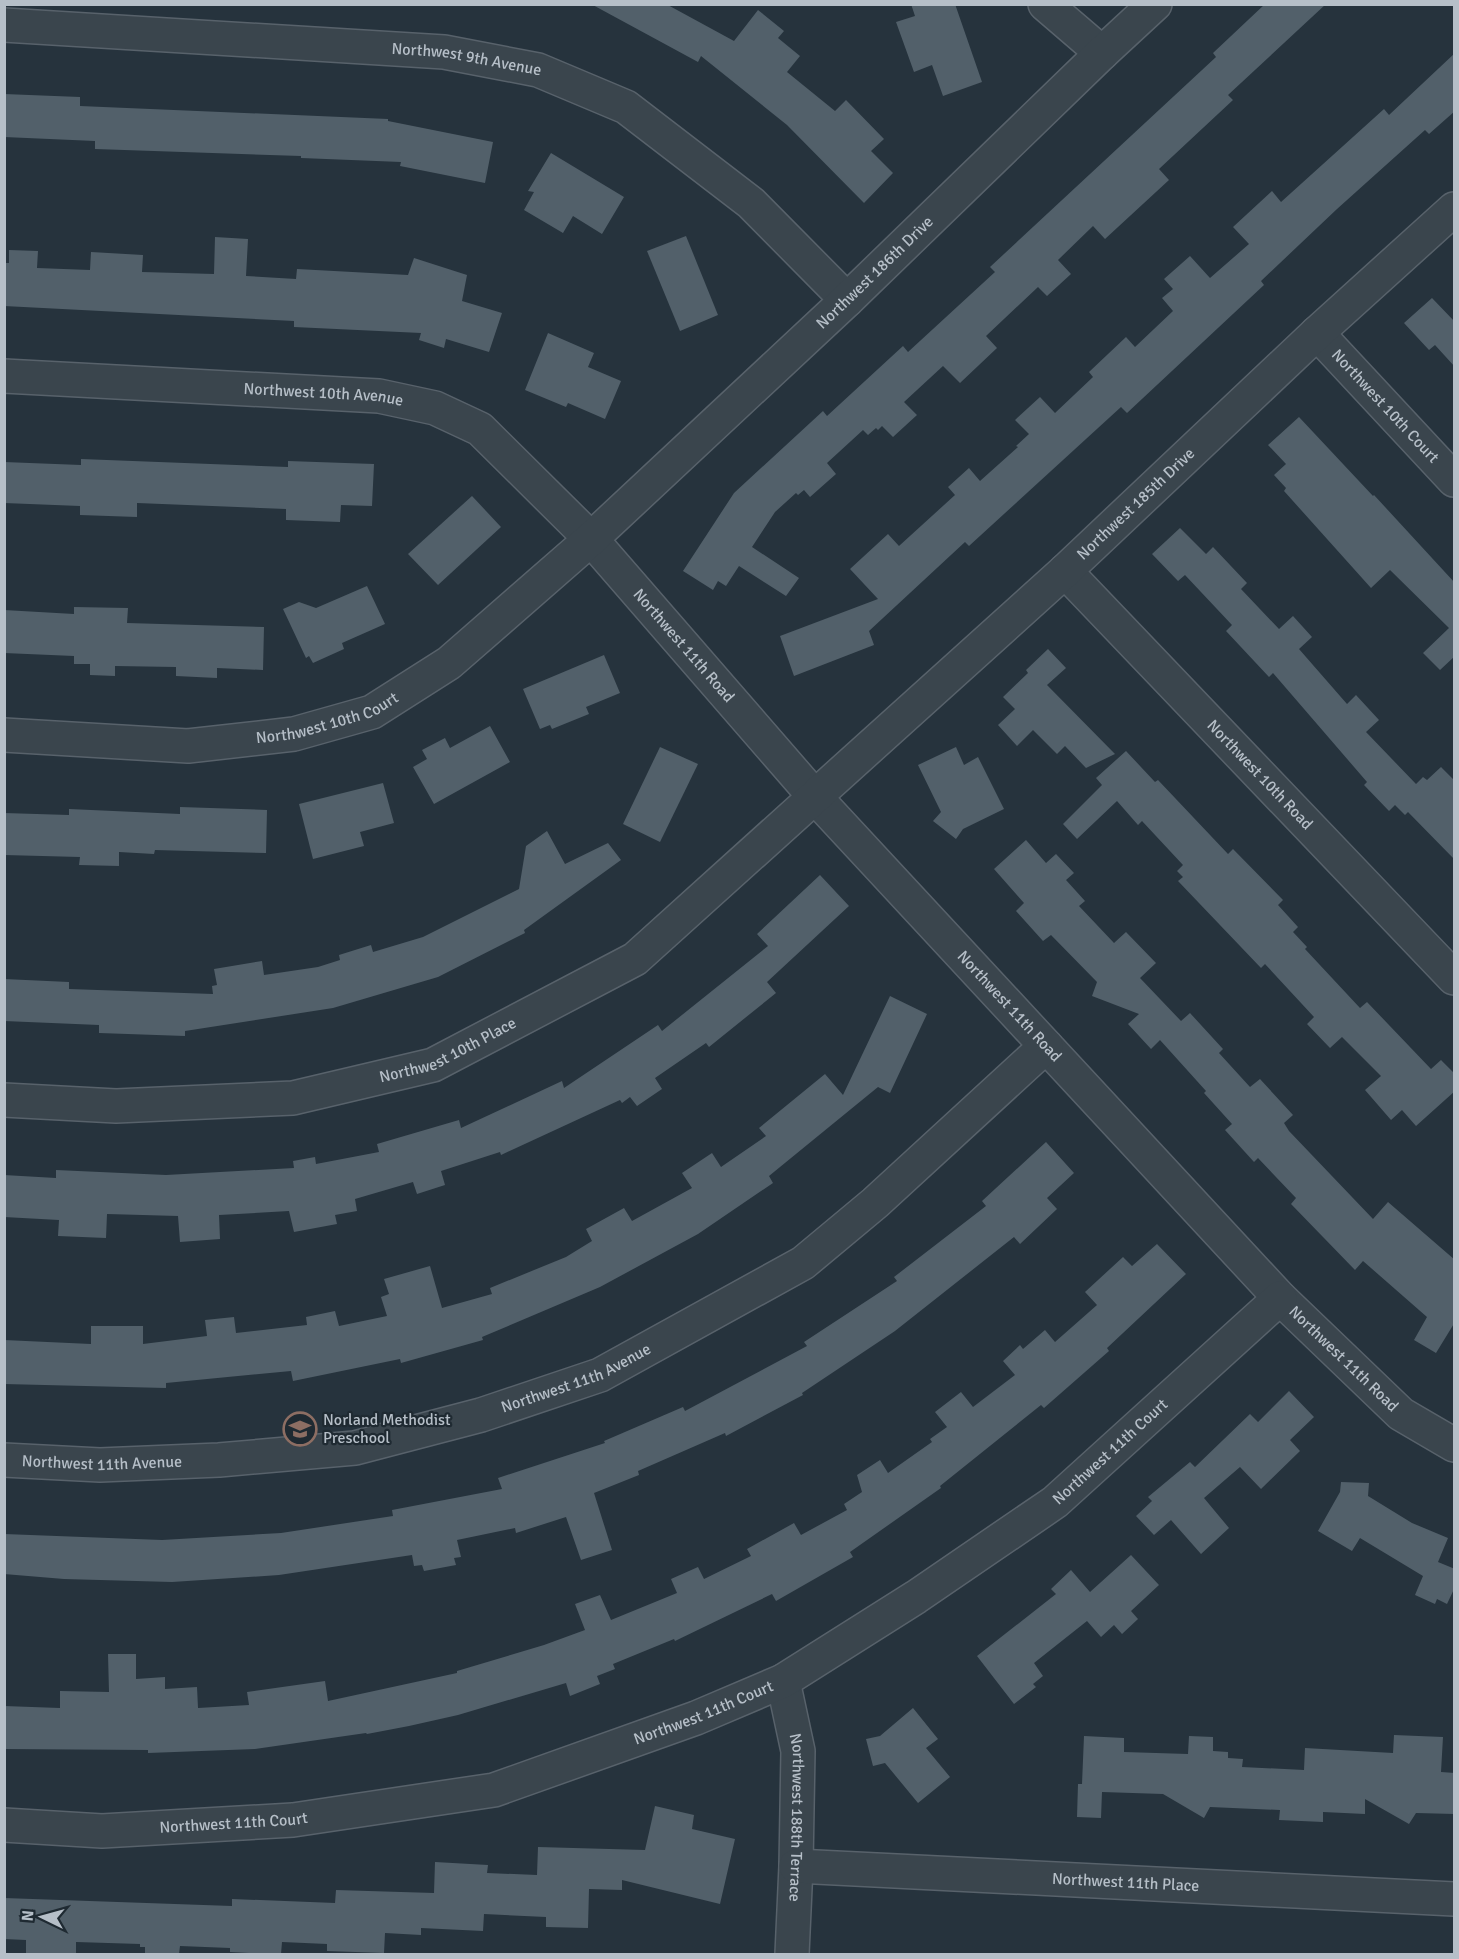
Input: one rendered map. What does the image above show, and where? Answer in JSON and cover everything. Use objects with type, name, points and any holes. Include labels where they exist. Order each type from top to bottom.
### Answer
[{"type":"street","points":[[1045,4],[1101,53]]},
{"type":"street","name":"Northwest 186th Drive","points":[[591,538],[847,300],[1101,53],[1155,4]]},
{"type":"street","name":"Northwest 9th Avenue","points":[[4,25],[444,52],[538,70],[627,106],[751,203],[847,300]]},
{"type":"street","name":"Northwest 185th Drive","points":[[815,797],[1065,571],[1317,333],[1455,209]]},
{"type":"street","name":"Northwest 10th Court","points":[[1317,333],[1455,480]]},
{"type":"street","name":"Northwest 10th Avenue","points":[[4,376],[379,396],[435,408],[480,429],[591,538]]},
{"type":"street","name":"Northwest 10th Court","points":[[4,735],[188,746],[294,734],[372,712],[449,663],[591,538]]},
{"type":"street","name":"Northwest 11th Road","points":[[591,538],[815,797],[1280,1298],[1401,1414],[1455,1445]]},
{"type":"street","name":"Northwest 10th Road","points":[[1065,571],[1455,978]]},
{"type":"street","name":"Northwest 10th Place","points":[[4,1100],[116,1106],[293,1098],[433,1065],[635,959],[815,797]]},
{"type":"street","name":"Northwest 11th Avenue","points":[[4,1460],[100,1466],[219,1460],[355,1448],[481,1415],[600,1375],[802,1263],[875,1203],[1046,1046]]},
{"type":"street","name":"Northwest 11th Court","points":[[4,1825],[102,1831],[293,1820],[494,1790],[696,1718],[783,1681],[916,1597],[1055,1502],[1280,1298]]},
{"type":"street","name":"Northwest 188th Terrace","points":[[783,1681],[798,1751],[792,1954]]},
{"type":"street","name":"Northwest 11th Place","points":[[796,1866],[1455,1899]]},
{"type":"building","points":[[591,4],[666,4],[734,41],[758,10],[784,31],[778,38],[800,56],[787,72],[835,111],[846,100],[884,139],[871,151],[893,173],[864,203],[787,125],[701,56],[698,62]]},
{"type":"building","points":[[911,4],[955,4],[982,82],[943,96],[932,65],[914,72],[896,22],[915,16]]},
{"type":"building","points":[[1265,4],[1326,4],[1228,95],[1233,100],[1159,169],[1169,180],[1105,239],[1093,226],[1058,260],[1071,274],[1047,296],[1038,287],[986,336],[997,348],[960,383],[943,366],[904,402],[917,415],[893,437],[882,426],[868,435],[863,430],[827,463],[836,474],[810,497],[804,490],[798,495],[796,493],[775,512],[752,547],[799,578],[786,596],[739,566],[726,586],[718,581],[713,590],[683,571],[734,493],[823,411],[827,416],[903,346],[908,352],[995,272],[990,267],[1216,57],[1213,53]]},
{"type":"building","points":[[1455,53],[1455,111],[1429,134],[1425,130],[1337,209],[1261,281],[1264,285],[1127,413],[1121,407],[969,546],[965,542],[869,631],[874,645],[794,676],[780,636],[878,599],[850,569],[888,534],[899,546],[955,495],[948,487],[969,468],[980,481],[1018,447],[1016,446],[1029,434],[1015,420],[1040,397],[1055,413],[1093,377],[1089,372],[1126,337],[1135,347],[1173,311],[1162,298],[1173,289],[1164,279],[1190,256],[1210,278],[1249,244],[1233,227],[1272,191],[1281,202],[1384,109],[1389,115]]},
{"type":"building","points":[[4,94],[80,97],[80,106],[388,119],[388,121],[493,142],[485,183],[400,166],[401,162],[95,149],[95,141],[4,137]]},
{"type":"building","points":[[551,153],[624,197],[602,234],[573,216],[563,233],[524,210],[534,192],[528,191]]},
{"type":"building","points":[[686,236],[718,315],[680,331],[647,251]]},
{"type":"building","points":[[215,237],[248,239],[246,276],[296,279],[297,269],[408,275],[414,258],[467,275],[462,301],[502,313],[489,352],[446,339],[444,348],[419,340],[421,333],[294,327],[294,321],[4,306],[4,263],[9,263],[9,250],[38,251],[37,268],[90,270],[91,252],[143,255],[142,272],[214,274]]},
{"type":"building","points":[[1432,298],[1455,322],[1455,367],[1435,345],[1429,350],[1404,323]]},
{"type":"building","points":[[548,333],[594,353],[588,367],[621,381],[605,419],[568,403],[566,407],[525,390]]},
{"type":"building","points":[[1299,417],[1455,583],[1455,656],[1440,670],[1423,653],[1449,628],[1390,570],[1371,588],[1284,491],[1286,488],[1274,475],[1286,464],[1268,445]]},
{"type":"building","points":[[81,459],[288,467],[288,461],[374,464],[372,506],[341,505],[340,522],[286,520],[286,509],[137,503],[137,517],[80,515],[80,506],[4,503],[4,462],[81,465]]},
{"type":"building","points":[[472,496],[501,527],[438,585],[408,554]]},
{"type":"building","points":[[1180,528],[1206,554],[1213,547],[1247,583],[1241,589],[1279,629],[1293,616],[1312,637],[1299,649],[1347,704],[1356,695],[1379,720],[1366,732],[1416,784],[1423,777],[1427,780],[1441,767],[1455,781],[1455,860],[1408,812],[1405,815],[1395,805],[1389,811],[1364,785],[1367,782],[1273,673],[1269,677],[1226,631],[1232,625],[1185,575],[1178,581],[1152,554]]},
{"type":"building","points":[[367,586],[385,624],[342,643],[344,649],[313,663],[309,656],[306,658],[283,609],[299,602],[316,608]]},
{"type":"building","points":[[74,607],[128,608],[127,623],[264,627],[263,670],[217,668],[217,678],[176,676],[176,667],[115,666],[115,676],[90,675],[90,664],[74,664],[74,656],[4,653],[4,610],[74,614]]},
{"type":"building","points":[[1048,649],[1066,668],[1047,685],[1115,754],[1086,768],[1065,746],[1057,754],[1033,730],[1017,746],[998,725],[1015,709],[1003,697],[1028,673],[1026,670]]},
{"type":"building","points":[[604,655],[620,693],[586,707],[589,714],[552,729],[550,725],[540,729],[523,689]]},
{"type":"building","points":[[490,726],[510,762],[434,804],[413,767],[427,759],[422,750],[445,738],[450,748]]},
{"type":"building","points":[[660,747],[698,764],[660,842],[623,824]]},
{"type":"building","points":[[956,747],[964,765],[978,757],[1004,809],[963,829],[956,839],[933,821],[941,812],[918,765]]},
{"type":"building","points":[[1126,751],[1155,782],[1158,780],[1228,854],[1233,849],[1283,900],[1278,905],[1298,927],[1293,932],[1307,947],[1305,949],[1360,1008],[1367,1002],[1431,1069],[1441,1060],[1455,1074],[1455,1091],[1416,1126],[1402,1110],[1391,1120],[1365,1090],[1381,1076],[1342,1037],[1330,1048],[1307,1024],[1314,1017],[1265,964],[1261,968],[1178,881],[1183,877],[1177,871],[1183,865],[1142,821],[1138,825],[1117,801],[1077,839],[1063,824],[1102,785],[1096,778]]},
{"type":"building","points":[[383,783],[394,823],[360,832],[364,846],[313,859],[299,804]]},
{"type":"building","points":[[180,807],[267,810],[266,853],[155,850],[154,854],[119,852],[119,866],[79,865],[80,857],[4,855],[4,813],[69,815],[69,809],[180,814]]},
{"type":"building","points":[[547,831],[565,864],[608,843],[621,860],[524,930],[525,933],[438,977],[333,1008],[185,1031],[185,1036],[99,1033],[99,1025],[4,1021],[4,979],[69,982],[69,989],[213,994],[212,986],[217,985],[214,969],[262,961],[264,975],[318,967],[340,960],[339,955],[371,945],[373,952],[423,937],[519,889],[526,846]]},
{"type":"building","points":[[1026,840],[1046,863],[1056,854],[1074,873],[1066,880],[1085,901],[1079,906],[1114,943],[1126,932],[1156,963],[1140,978],[1181,1021],[1190,1013],[1223,1049],[1219,1053],[1250,1087],[1260,1079],[1293,1115],[1284,1123],[1289,1131],[1373,1219],[1388,1202],[1455,1260],[1455,1322],[1436,1353],[1414,1340],[1427,1317],[1363,1261],[1355,1270],[1291,1204],[1296,1198],[1258,1158],[1254,1162],[1225,1130],[1232,1124],[1160,1040],[1151,1049],[1128,1024],[1139,1014],[1092,996],[1097,982],[1051,935],[1043,941],[1016,911],[1024,903],[994,869]]},
{"type":"building","points":[[820,875],[849,906],[767,982],[776,993],[709,1047],[706,1043],[655,1078],[662,1089],[637,1106],[630,1097],[622,1103],[620,1100],[501,1155],[500,1152],[441,1171],[445,1185],[417,1194],[413,1182],[355,1199],[357,1211],[335,1215],[337,1224],[294,1232],[289,1211],[219,1215],[220,1239],[180,1242],[178,1216],[107,1214],[106,1238],[58,1236],[59,1220],[4,1217],[4,1175],[56,1178],[56,1170],[166,1175],[294,1168],[293,1161],[315,1157],[316,1164],[379,1152],[377,1144],[459,1120],[461,1128],[562,1081],[564,1088],[658,1025],[662,1031],[768,946],[757,934]]},
{"type":"building","points":[[890,996],[927,1014],[890,1093],[878,1087],[769,1176],[773,1183],[698,1234],[600,1287],[482,1337],[483,1340],[401,1363],[400,1359],[293,1381],[291,1371],[166,1383],[166,1388],[4,1384],[4,1340],[91,1344],[91,1326],[143,1326],[143,1344],[207,1336],[205,1320],[234,1317],[236,1333],[307,1325],[306,1317],[335,1311],[339,1326],[387,1316],[381,1297],[389,1294],[384,1279],[430,1266],[442,1308],[492,1294],[490,1288],[566,1257],[592,1241],[586,1229],[624,1208],[632,1221],[692,1188],[682,1173],[712,1153],[721,1167],[766,1136],[759,1128],[825,1074],[843,1095]]},
{"type":"building","points":[[1046,1142],[1074,1173],[1047,1198],[1057,1209],[1020,1244],[1014,1237],[895,1331],[802,1393],[803,1395],[726,1436],[725,1433],[638,1471],[639,1475],[594,1493],[612,1550],[581,1560],[566,1517],[516,1533],[515,1528],[457,1540],[461,1557],[454,1558],[456,1565],[424,1571],[422,1565],[414,1566],[412,1555],[279,1575],[172,1582],[64,1579],[4,1574],[4,1534],[162,1540],[281,1533],[393,1516],[392,1510],[502,1489],[498,1478],[605,1443],[604,1441],[683,1407],[685,1411],[807,1346],[804,1342],[897,1281],[894,1277],[986,1206],[982,1201]]},
{"type":"building","points":[[1157,1244],[1186,1274],[1107,1348],[1109,1351],[1044,1408],[1041,1405],[940,1486],[941,1488],[850,1552],[853,1557],[776,1601],[772,1594],[675,1641],[674,1639],[613,1664],[615,1669],[597,1676],[600,1684],[570,1696],[566,1683],[458,1715],[409,1726],[255,1749],[148,1753],[148,1750],[4,1749],[4,1706],[60,1708],[60,1691],[109,1692],[108,1654],[136,1654],[136,1679],[165,1677],[165,1689],[197,1687],[198,1708],[249,1705],[247,1692],[325,1681],[328,1701],[457,1673],[457,1671],[585,1630],[575,1604],[600,1595],[611,1620],[677,1593],[671,1579],[698,1567],[704,1579],[751,1556],[747,1549],[794,1523],[801,1535],[847,1510],[844,1504],[862,1492],[857,1475],[880,1460],[888,1473],[932,1442],[930,1439],[947,1427],[935,1412],[961,1392],[973,1407],[1015,1375],[1003,1361],[1020,1345],[1023,1349],[1045,1330],[1055,1342],[1097,1305],[1085,1292],[1123,1257],[1132,1266]]},
{"type":"building","points":[[1289,1391],[1314,1417],[1290,1440],[1300,1451],[1261,1489],[1240,1467],[1204,1498],[1229,1528],[1201,1554],[1171,1520],[1154,1535],[1136,1516],[1152,1501],[1148,1497],[1190,1462],[1195,1467],[1250,1414],[1258,1422]]},
{"type":"building","points":[[1341,1482],[1369,1483],[1368,1496],[1412,1523],[1448,1538],[1438,1562],[1455,1569],[1455,1587],[1447,1604],[1437,1599],[1435,1604],[1415,1595],[1423,1576],[1360,1538],[1352,1551],[1318,1531],[1340,1492]]},
{"type":"building","points":[[1131,1555],[1159,1585],[1131,1611],[1138,1619],[1122,1634],[1114,1625],[1101,1637],[1087,1621],[1034,1663],[1043,1676],[1033,1684],[1036,1687],[1014,1704],[977,1656],[1056,1594],[1051,1589],[1071,1570],[1090,1592]]},
{"type":"building","points":[[913,1708],[938,1739],[926,1748],[950,1777],[918,1803],[885,1763],[873,1766],[866,1739],[880,1736]]},
{"type":"building","points":[[1394,1735],[1443,1737],[1441,1772],[1455,1773],[1455,1814],[1416,1813],[1409,1824],[1365,1799],[1365,1814],[1323,1812],[1323,1822],[1279,1820],[1280,1810],[1210,1807],[1204,1818],[1163,1794],[1102,1792],[1101,1818],[1077,1817],[1078,1784],[1082,1784],[1084,1736],[1124,1738],[1124,1752],[1188,1754],[1189,1736],[1213,1737],[1213,1751],[1228,1752],[1228,1758],[1243,1759],[1242,1767],[1304,1770],[1305,1748],[1393,1753]]},
{"type":"building","points":[[655,1806],[694,1815],[692,1829],[735,1839],[720,1904],[622,1880],[622,1890],[589,1889],[588,1928],[546,1927],[546,1917],[484,1914],[483,1931],[421,1928],[421,1935],[385,1933],[384,1953],[327,1951],[327,1944],[282,1942],[281,1954],[249,1954],[230,1952],[230,1948],[180,1946],[179,1954],[145,1954],[145,1947],[140,1947],[140,1944],[76,1942],[76,1954],[26,1954],[26,1940],[4,1939],[4,1898],[232,1906],[232,1899],[335,1903],[336,1890],[434,1893],[435,1862],[488,1865],[487,1873],[537,1875],[538,1847],[645,1850]]},
{"type":"place","name":"Norland Methodist Preschool","points":[[300,1429]]}]
